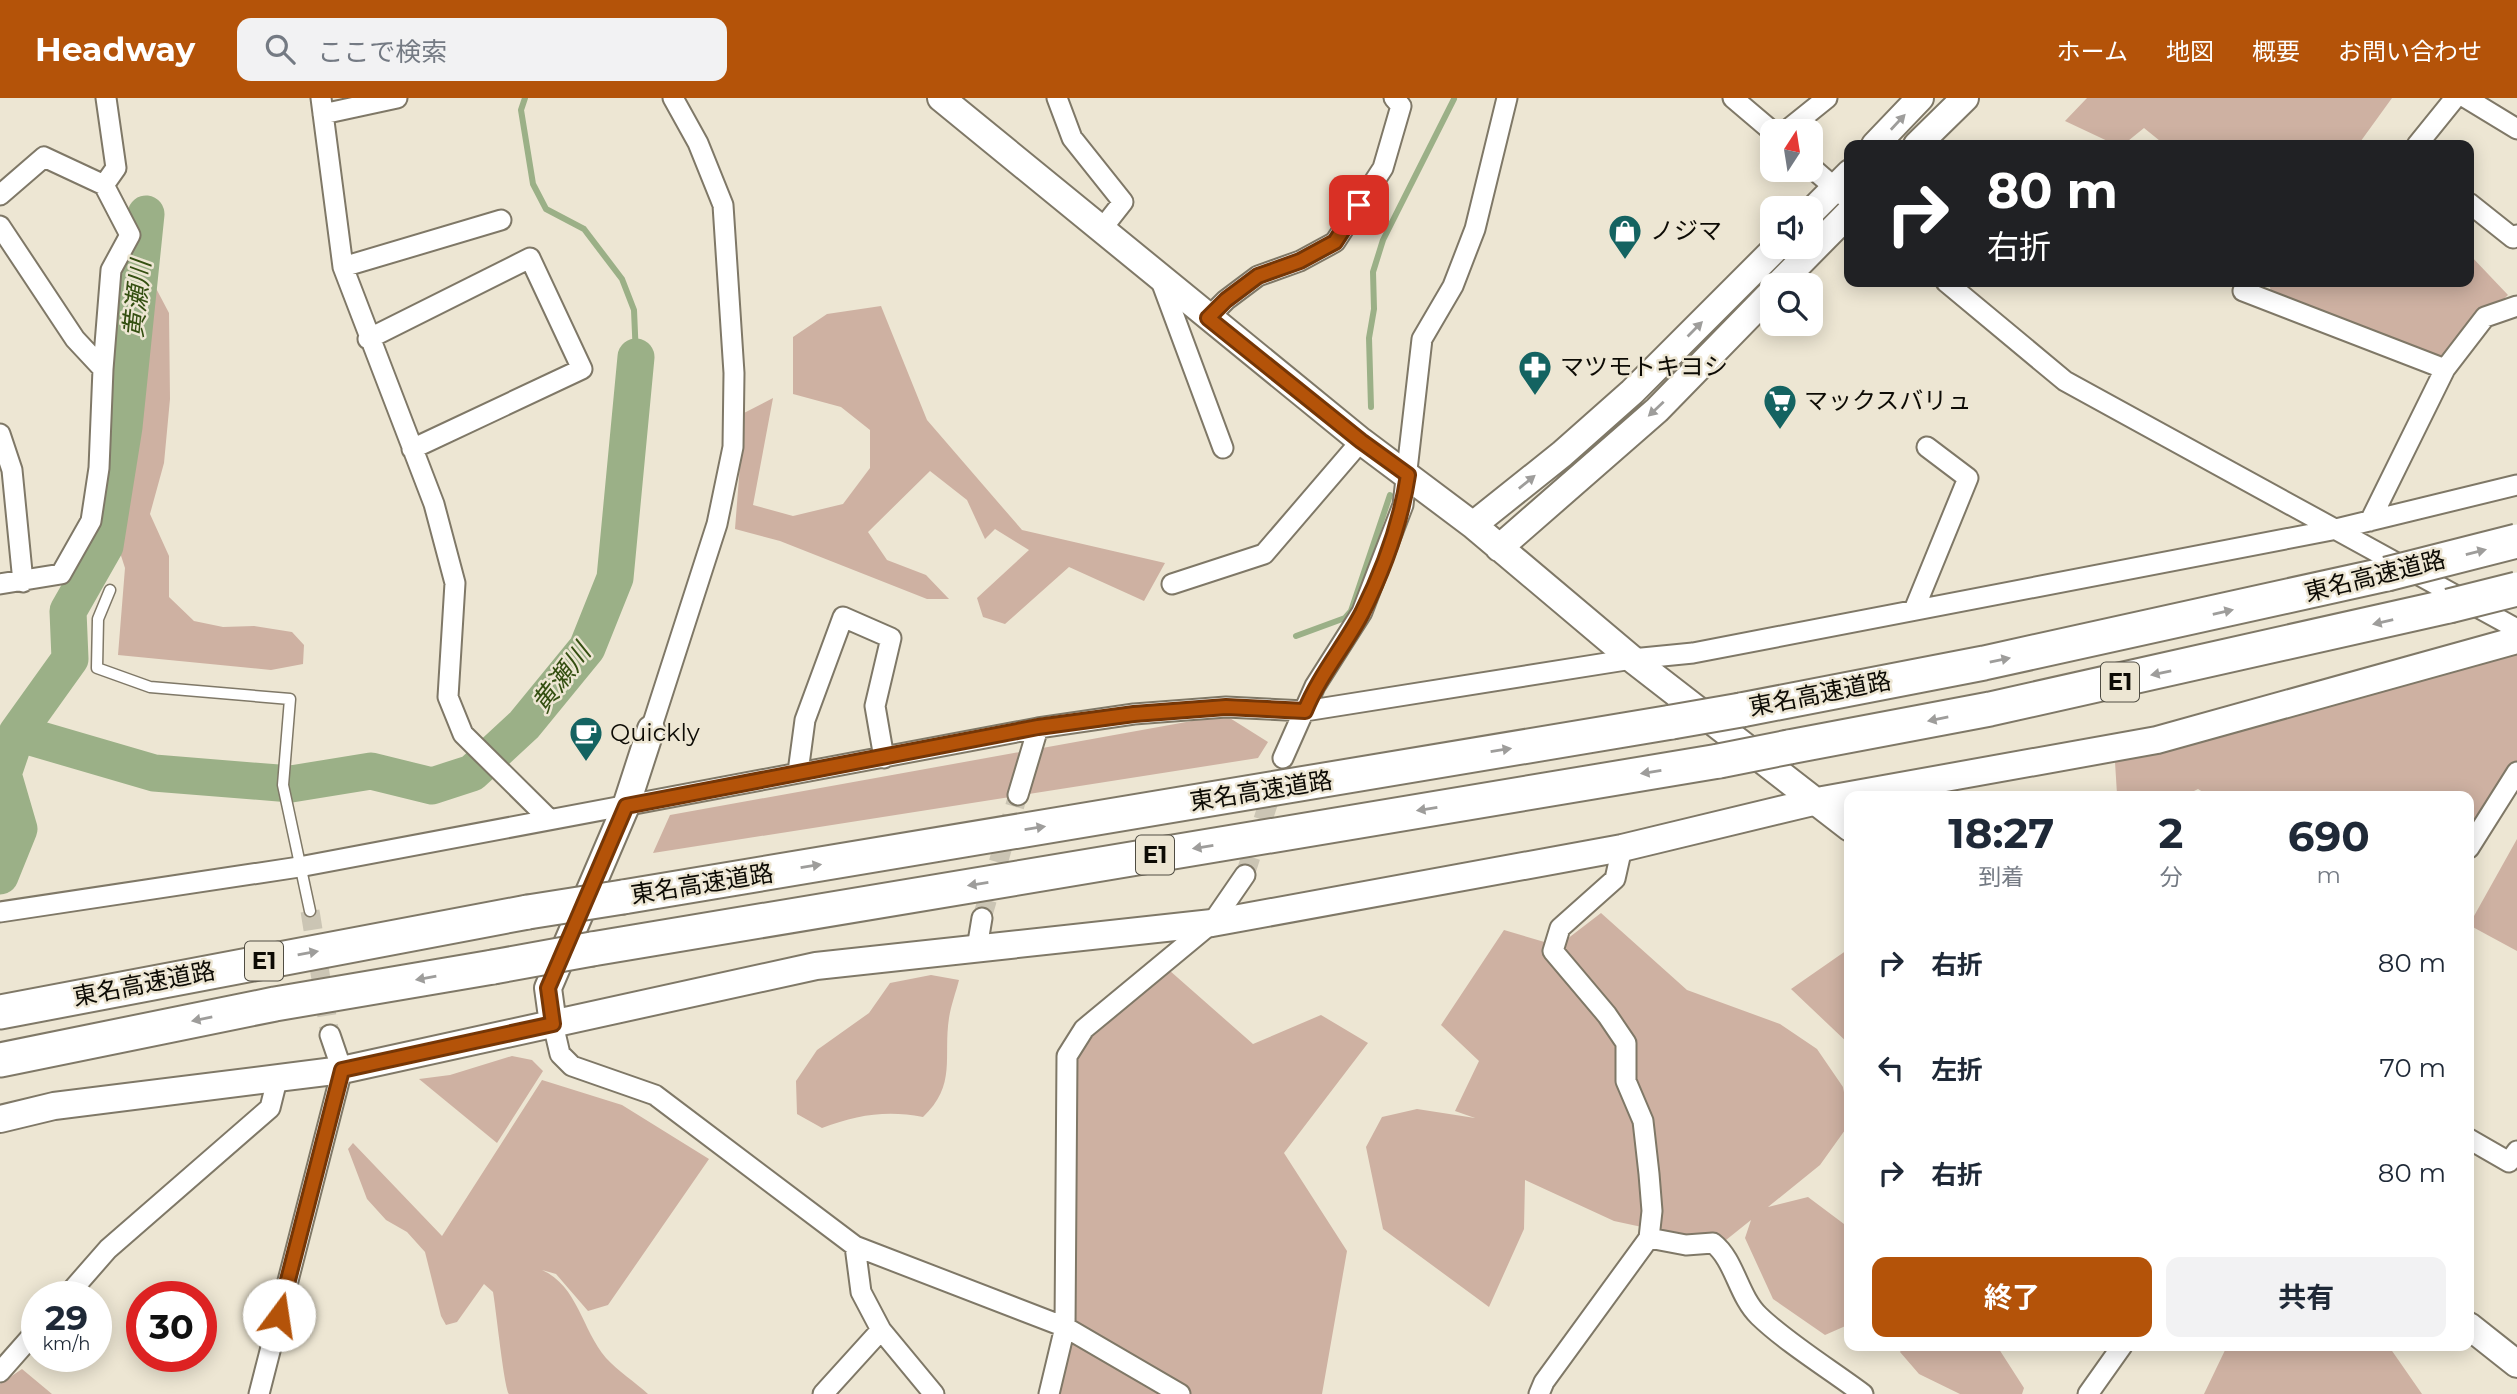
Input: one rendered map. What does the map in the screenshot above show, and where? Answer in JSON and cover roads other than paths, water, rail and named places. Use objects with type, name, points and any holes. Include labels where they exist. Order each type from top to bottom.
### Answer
[{"type":"highway","name":"東名高速道路","points":[[0,1013],[528,912],[1741,710],[1984,663],[2387,574],[2517,541]]},
{"type":"highway","name":"東名高速道路","points":[[0,1060],[275,1004],[1719,761],[2003,706],[2517,589]]},
{"type":"street","points":[[104,185],[116,168],[106,98]]},
{"type":"street","points":[[397,98],[322,106],[343,267],[368,339],[434,504],[455,583],[448,698],[463,734],[549,819]]},
{"type":"street","points":[[673,98],[698,143],[723,205],[734,373],[733,447],[717,524],[626,806],[548,988],[560,1054],[572,1066],[655,1095],[855,1246],[1065,1327],[1180,1394]]},
{"type":"street","points":[[941,98],[1161,281],[1361,441],[1474,525],[1632,659],[1844,823]]},
{"type":"street","points":[[1056,98],[1072,138],[1123,202],[1101,230]]},
{"type":"street","points":[[1208,318],[1226,300],[1258,276],[1300,261],[1335,242],[1383,168],[1401,106],[1394,98]]},
{"type":"street","points":[[1283,758],[1315,686],[1362,612],[1403,505],[1422,339],[1453,286],[1475,229],[1507,98]]},
{"type":"street","points":[[1733,98],[1760,121]]},
{"type":"street","points":[[1801,119],[1827,98]]},
{"type":"street","points":[[1880,140],[1920,98]]},
{"type":"street","points":[[1922,140],[1965,98]]},
{"type":"street","points":[[2421,140],[2455,98]]},
{"type":"street","points":[[2466,98],[2517,129]]},
{"type":"street","points":[[0,195],[44,157],[104,185],[130,235],[111,270],[99,468],[90,521],[61,574],[0,584]]},
{"type":"street","points":[[1824,175],[1844,186]]},
{"type":"street","points":[[1823,203],[1844,188]]},
{"type":"street","points":[[2474,206],[2513,238],[2517,235]]},
{"type":"street","points":[[1790,273],[1844,218]]},
{"type":"street","points":[[343,267],[501,220]]},
{"type":"street","points":[[0,226],[75,339],[103,369]]},
{"type":"street","points":[[368,339],[530,258],[582,369],[412,449]]},
{"type":"street","points":[[1474,525],[1562,454],[1632,392],[1765,259]]},
{"type":"street","points":[[1161,281],[1223,448]]},
{"type":"street","points":[[1952,287],[2065,381],[2332,530],[2517,629]]},
{"type":"street","points":[[2243,291],[2445,369]]},
{"type":"street","points":[[1499,548],[1657,410],[1760,304]]},
{"type":"street","points":[[2370,521],[2445,369],[2485,317],[2517,306]]},
{"type":"street","points":[[0,434],[12,470],[23,582]]},
{"type":"street","points":[[1172,584],[1264,554],[1361,441]]},
{"type":"street","points":[[1914,610],[1968,478],[1927,447]]},
{"type":"street","points":[[3,911],[299,867],[1038,727],[1134,714],[1226,707],[1305,711],[1632,659],[1693,653],[2332,530],[2517,485]]},
{"type":"street","points":[[798,772],[805,720],[843,617],[891,638],[874,706],[884,758]]},
{"type":"street","points":[[1873,791],[2157,740],[2517,640]]},
{"type":"street","points":[[1018,795],[1038,727]]},
{"type":"street","points":[[2474,840],[2517,772]]},
{"type":"street","points":[[0,1119],[54,1106],[342,1070],[816,966],[1212,923],[1622,848],[1844,796]]},
{"type":"street","points":[[1539,1394],[1544,1381],[1649,1238],[1653,1210],[1643,1121],[1626,1081],[1626,1043],[1607,1015],[1553,951],[1560,928],[1615,879],[1622,848]]},
{"type":"street","points":[[1049,1394],[1065,1327],[1067,1056],[1084,1029],[1212,923],[1245,875]]},
{"type":"street","points":[[977,948],[982,918]]},
{"type":"street","points":[[258,1394],[342,1070],[330,1035]]},
{"type":"street","points":[[80,1281],[108,1249],[270,1108],[278,1076]]},
{"type":"street","points":[[2474,1142],[2509,1162],[2517,1151]]},
{"type":"street","points":[[1649,1238],[1686,1245],[1713,1243],[1721,1250],[1738,1287],[1758,1315],[1863,1394]]},
{"type":"street","points":[[855,1246],[862,1292],[881,1329],[934,1394]]},
{"type":"street","points":[[822,1394],[881,1329]]},
{"type":"street","points":[[2474,1330],[2517,1364]]},
{"type":"street","points":[[0,1372],[21,1348]]},
{"type":"street","points":[[2088,1394],[2118,1351]]},
{"type":"lane","points":[[110,590],[98,619],[97,668],[150,687],[290,699],[283,786],[310,911]]},
{"type":"waterway","name":"黄瀬川","points":[[525,98],[521,110],[533,184],[546,209],[584,229],[622,279],[634,310],[636,357]]},
{"type":"waterway","points":[[1371,407],[1369,338],[1374,309],[1373,272],[1383,240],[1454,99]]},
{"type":"waterway","name":"黄瀬川","points":[[0,876],[19,829],[3,774],[17,733],[70,659],[68,611],[105,546],[124,427],[146,214]]},
{"type":"waterway","name":"黄瀬川","points":[[17,733],[154,773],[291,784],[371,771],[432,786],[472,773],[524,725],[587,648],[615,578],[636,357]]},
{"type":"waterway","points":[[1296,636],[1345,618],[1351,611],[1390,495]]},
{"type":"tunnel","points":[[1245,875],[1283,758]]},
{"type":"tunnel","points":[[982,918],[1018,795]]},
{"type":"tunnel","points":[[310,911],[330,1035]]},
{"type":"place","name":"ノジマ","points":[[1625,261]]},
{"type":"place","name":"マツモトキヨシ","points":[[1535,397]]},
{"type":"place","name":"マックスバリュ","points":[[1780,431]]},
{"type":"place","name":"Quickly","points":[[586,763]]}]
